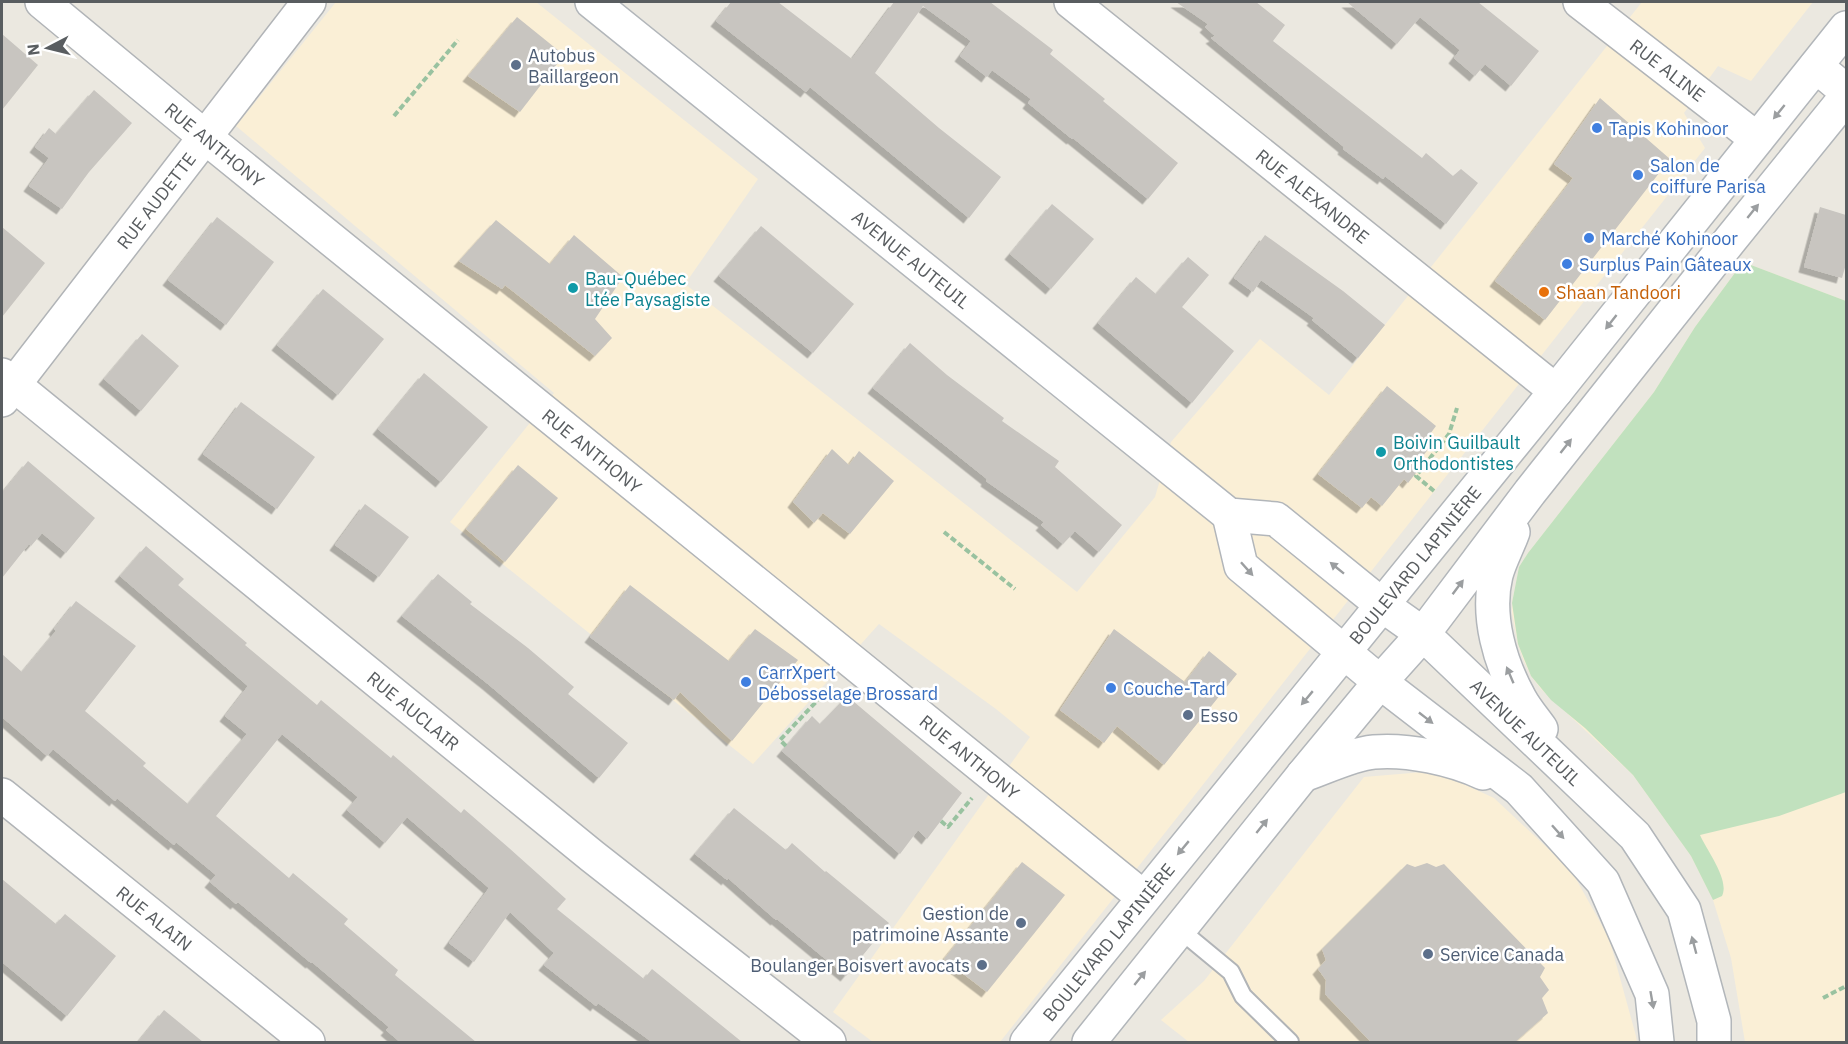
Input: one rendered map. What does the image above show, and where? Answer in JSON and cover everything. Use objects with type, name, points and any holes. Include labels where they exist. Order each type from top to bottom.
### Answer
[{"type":"street","name":"RUE ANTHONY","points":[[42,2],[205,137],[1143,897]]},
{"type":"street","name":"RUE AUDETTE","points":[[5,386],[205,137],[309,2]]},
{"type":"street","name":"AVENUE AUTEUIL","points":[[592,2],[1229,515],[1276,519],[1382,605],[1422,634],[1635,836],[1684,910],[1714,1021],[1714,1042]]},
{"type":"street","name":"RUE ALEXANDRE","points":[[1071,2],[1556,391]]},
{"type":"street","name":"RUE ALINE","points":[[1580,2],[1757,139]]},
{"type":"street","name":"BOULEVARD LAPINIÈRE","points":[[1026,1042],[1556,391],[1846,28]]},
{"type":"street","points":[[1816,66],[1846,91]]},
{"type":"street","points":[[1089,1042],[1303,775],[1422,634],[1530,492],[1846,97]]},
{"type":"street","name":"RUE AUCLAIR","points":[[5,386],[592,856],[829,1042]]},
{"type":"street","points":[[1530,492],[1496,574],[1493,597],[1494,627],[1502,658],[1520,699],[1575,778]]},
{"type":"street","points":[[1229,515],[1241,566],[1380,682],[1519,789],[1603,882],[1652,994],[1657,1042]]},
{"type":"street","points":[[1303,775],[1374,752],[1406,753],[1460,762],[1519,789]]},
{"type":"street","name":"RUE ALAIN","points":[[2,795],[308,1042]]},
{"type":"lane","points":[[1179,929],[1231,972],[1243,996],[1290,1042]]},
{"type":"path","points":[[394,116],[458,40]]},
{"type":"path","points":[[1442,497],[1416,476],[1449,434],[1457,408]]},
{"type":"path","points":[[944,532],[1015,589]]},
{"type":"path","points":[[786,746],[780,740],[853,662]]},
{"type":"path","points":[[941,821],[948,828],[992,775]]},
{"type":"path","points":[[1823,998],[1846,986]]},
{"type":"shaded area","points":[[336,2],[536,2],[758,179],[685,284],[1077,592],[1155,497],[1171,442],[1260,339],[1329,395],[1642,2],[1813,2],[1751,81],[1718,66],[1684,113],[1705,148],[1000,1042],[873,1042],[833,1012],[1030,737],[996,709],[879,624],[753,764],[450,522],[554,393],[236,126]]},
{"type":"shaded area","points":[[1743,262],[1846,301],[1846,1042],[1745,1042],[1731,958],[1713,900],[1691,856],[1633,775],[1541,689],[1531,676],[1518,644],[1512,614],[1519,567],[1528,553],[1654,392],[1695,327]]},
{"type":"shaded area","points":[[1435,771],[1494,798],[1571,870],[1609,938],[1637,1042],[1189,1042],[1161,1020],[1204,981],[1364,777]]},
{"type":"green space","points":[[1743,262],[1846,301],[1846,792],[1779,816],[1700,835],[1723,882],[1722,896],[1713,900],[1691,856],[1633,775],[1585,728],[1551,700],[1531,676],[1518,644],[1512,603],[1519,567],[1528,553],[1654,392],[1695,327]]},
{"type":"building","points":[[731,2],[778,2],[852,59],[894,2],[990,2],[1053,50],[1050,54],[1178,163],[1148,199],[1028,103],[1031,99],[992,70],[987,77],[960,56],[971,41],[923,6],[875,73],[1001,177],[969,218],[810,87],[806,92],[716,21]]},
{"type":"building","points":[[1176,2],[1256,2],[1285,25],[1273,41],[1422,158],[1426,153],[1453,176],[1461,169],[1478,183],[1446,224],[1385,176],[1383,179],[1343,149],[1344,147],[1211,38],[1215,36],[1205,27],[1208,24]]},
{"type":"building","points":[[1347,2],[1478,2],[1539,51],[1511,86],[1485,64],[1475,76],[1454,58],[1460,50],[1420,17],[1397,44]]},
{"type":"building","name":"Autobus Baillargeon","points":[[517,17],[564,55],[520,112],[468,76]]},
{"type":"building","points":[[2,34],[38,65],[2,110]]},
{"type":"building","points":[[94,90],[132,123],[89,172],[62,209],[29,186],[49,158],[35,147],[49,128],[56,134]]},
{"type":"building","points":[[1600,98],[1670,159],[1545,320],[1495,281],[1573,178],[1554,164]]},
{"type":"building","points":[[1052,204],[1094,239],[1051,289],[1010,254]]},
{"type":"building","points":[[1820,207],[1846,215],[1846,264],[1842,278],[1804,267]]},
{"type":"building","points":[[217,217],[274,262],[226,325],[168,280]]},
{"type":"building","name":"Bau-Québec Ltée Paysagiste","points":[[496,220],[550,264],[574,235],[623,277],[595,319],[612,338],[595,356],[505,285],[502,289],[459,261]]},
{"type":"building","points":[[761,226],[854,304],[813,353],[719,276]]},
{"type":"building","points":[[2,227],[45,263],[2,317]]},
{"type":"building","points":[[1265,235],[1343,291],[1385,325],[1358,358],[1312,320],[1314,318],[1261,280],[1253,292],[1234,278]]},
{"type":"building","points":[[1188,257],[1209,275],[1182,307],[1234,351],[1192,403],[1098,323],[1136,277],[1156,294]]},
{"type":"building","points":[[323,289],[384,339],[338,395],[277,345]]},
{"type":"building","points":[[142,334],[179,366],[141,411],[104,379]]},
{"type":"building","points":[[910,343],[947,375],[1004,418],[1002,421],[1059,461],[1055,467],[1122,525],[1099,552],[1075,531],[1063,544],[1041,525],[1044,522],[986,481],[987,479],[873,388]]},
{"type":"building","points":[[424,373],[488,427],[441,482],[378,429]]},
{"type":"building","name":"Boivin Guilbault Orthodontistes","points":[[1387,386],[1436,426],[1427,438],[1433,443],[1419,461],[1423,464],[1408,483],[1404,479],[1382,506],[1371,497],[1362,508],[1318,474]]},
{"type":"building","points":[[241,402],[315,457],[277,509],[203,454]]},
{"type":"building","points":[[832,449],[849,465],[859,451],[894,481],[850,534],[823,513],[814,523],[793,502]]},
{"type":"building","points":[[28,461],[95,518],[66,553],[42,533],[31,546],[29,544],[2,578],[2,493]]},
{"type":"building","points":[[518,465],[558,498],[505,562],[466,529]]},
{"type":"building","points":[[365,504],[409,537],[379,577],[335,545]]},
{"type":"building","points":[[146,546],[184,579],[178,585],[317,705],[321,700],[391,758],[393,755],[461,813],[464,809],[509,848],[566,899],[557,909],[644,979],[652,969],[742,1042],[652,1042],[598,1003],[596,1006],[544,965],[554,953],[510,912],[474,962],[449,943],[489,888],[407,817],[385,843],[347,810],[358,797],[282,734],[216,816],[289,878],[293,873],[348,919],[344,924],[398,970],[395,975],[476,1042],[400,1042],[386,1030],[389,1027],[312,962],[210,882],[216,875],[176,842],[174,845],[117,798],[115,801],[53,749],[47,756],[2,717],[2,654],[22,672],[56,631],[54,629],[76,601],[136,646],[85,711],[146,763],[143,766],[188,804],[247,734],[225,716],[248,686],[120,576]]},
{"type":"building","points":[[438,574],[472,602],[470,604],[574,687],[568,694],[628,743],[599,778],[488,684],[402,616]]},
{"type":"building","points":[[630,585],[729,661],[755,629],[798,660],[732,741],[680,692],[674,700],[590,637]]},
{"type":"building","points":[[1114,629],[1185,682],[1209,651],[1237,674],[1164,765],[1117,726],[1104,743],[1060,710]]},
{"type":"building","points":[[847,696],[962,793],[927,839],[918,830],[900,854],[782,751],[812,716],[820,724]]},
{"type":"building","points":[[734,808],[786,850],[792,843],[889,923],[846,976],[728,878],[727,880],[695,854]]},
{"type":"building","points":[[1022,862],[1065,895],[987,992],[944,959]]},
{"type":"building","name":"Service Canada","points":[[1427,863],[1436,867],[1444,864],[1545,968],[1540,977],[1549,990],[1542,998],[1548,1013],[1515,1042],[1371,1042],[1325,994],[1326,980],[1318,969],[1326,960],[1322,949],[1407,864],[1415,867]]},
{"type":"building","points":[[2,879],[56,924],[65,914],[116,956],[67,1016],[2,962]]},
{"type":"building","points":[[164,1010],[203,1042],[138,1042]]},
{"type":"place","name":"Autobus Baillargeon","points":[[516,65]]},
{"type":"place","name":"Tapis Kohinoor","points":[[1597,128]]},
{"type":"place","name":"Salon de coiffure Parisa","points":[[1638,175]]},
{"type":"place","name":"Marché Kohinoor","points":[[1589,238]]},
{"type":"place","name":"Surplus Pain Gâteaux","points":[[1567,264]]},
{"type":"place","name":"Bau-Québec Ltée Paysagiste","points":[[573,288]]},
{"type":"place","name":"Shaan Tandoori","points":[[1544,292]]},
{"type":"place","name":"Boivin Guilbault Orthodontistes","points":[[1381,452]]},
{"type":"place","name":"CarrXpert Débosselage Brossard","points":[[746,682]]},
{"type":"place","name":"Couche-Tard","points":[[1111,688]]},
{"type":"place","name":"Esso","points":[[1188,715]]},
{"type":"place","name":"Gestion de patrimoine Assante","points":[[1021,923]]},
{"type":"place","name":"Service Canada","points":[[1428,954]]},
{"type":"place","name":"Boulanger Boisvert avocats","points":[[982,965]]}]
